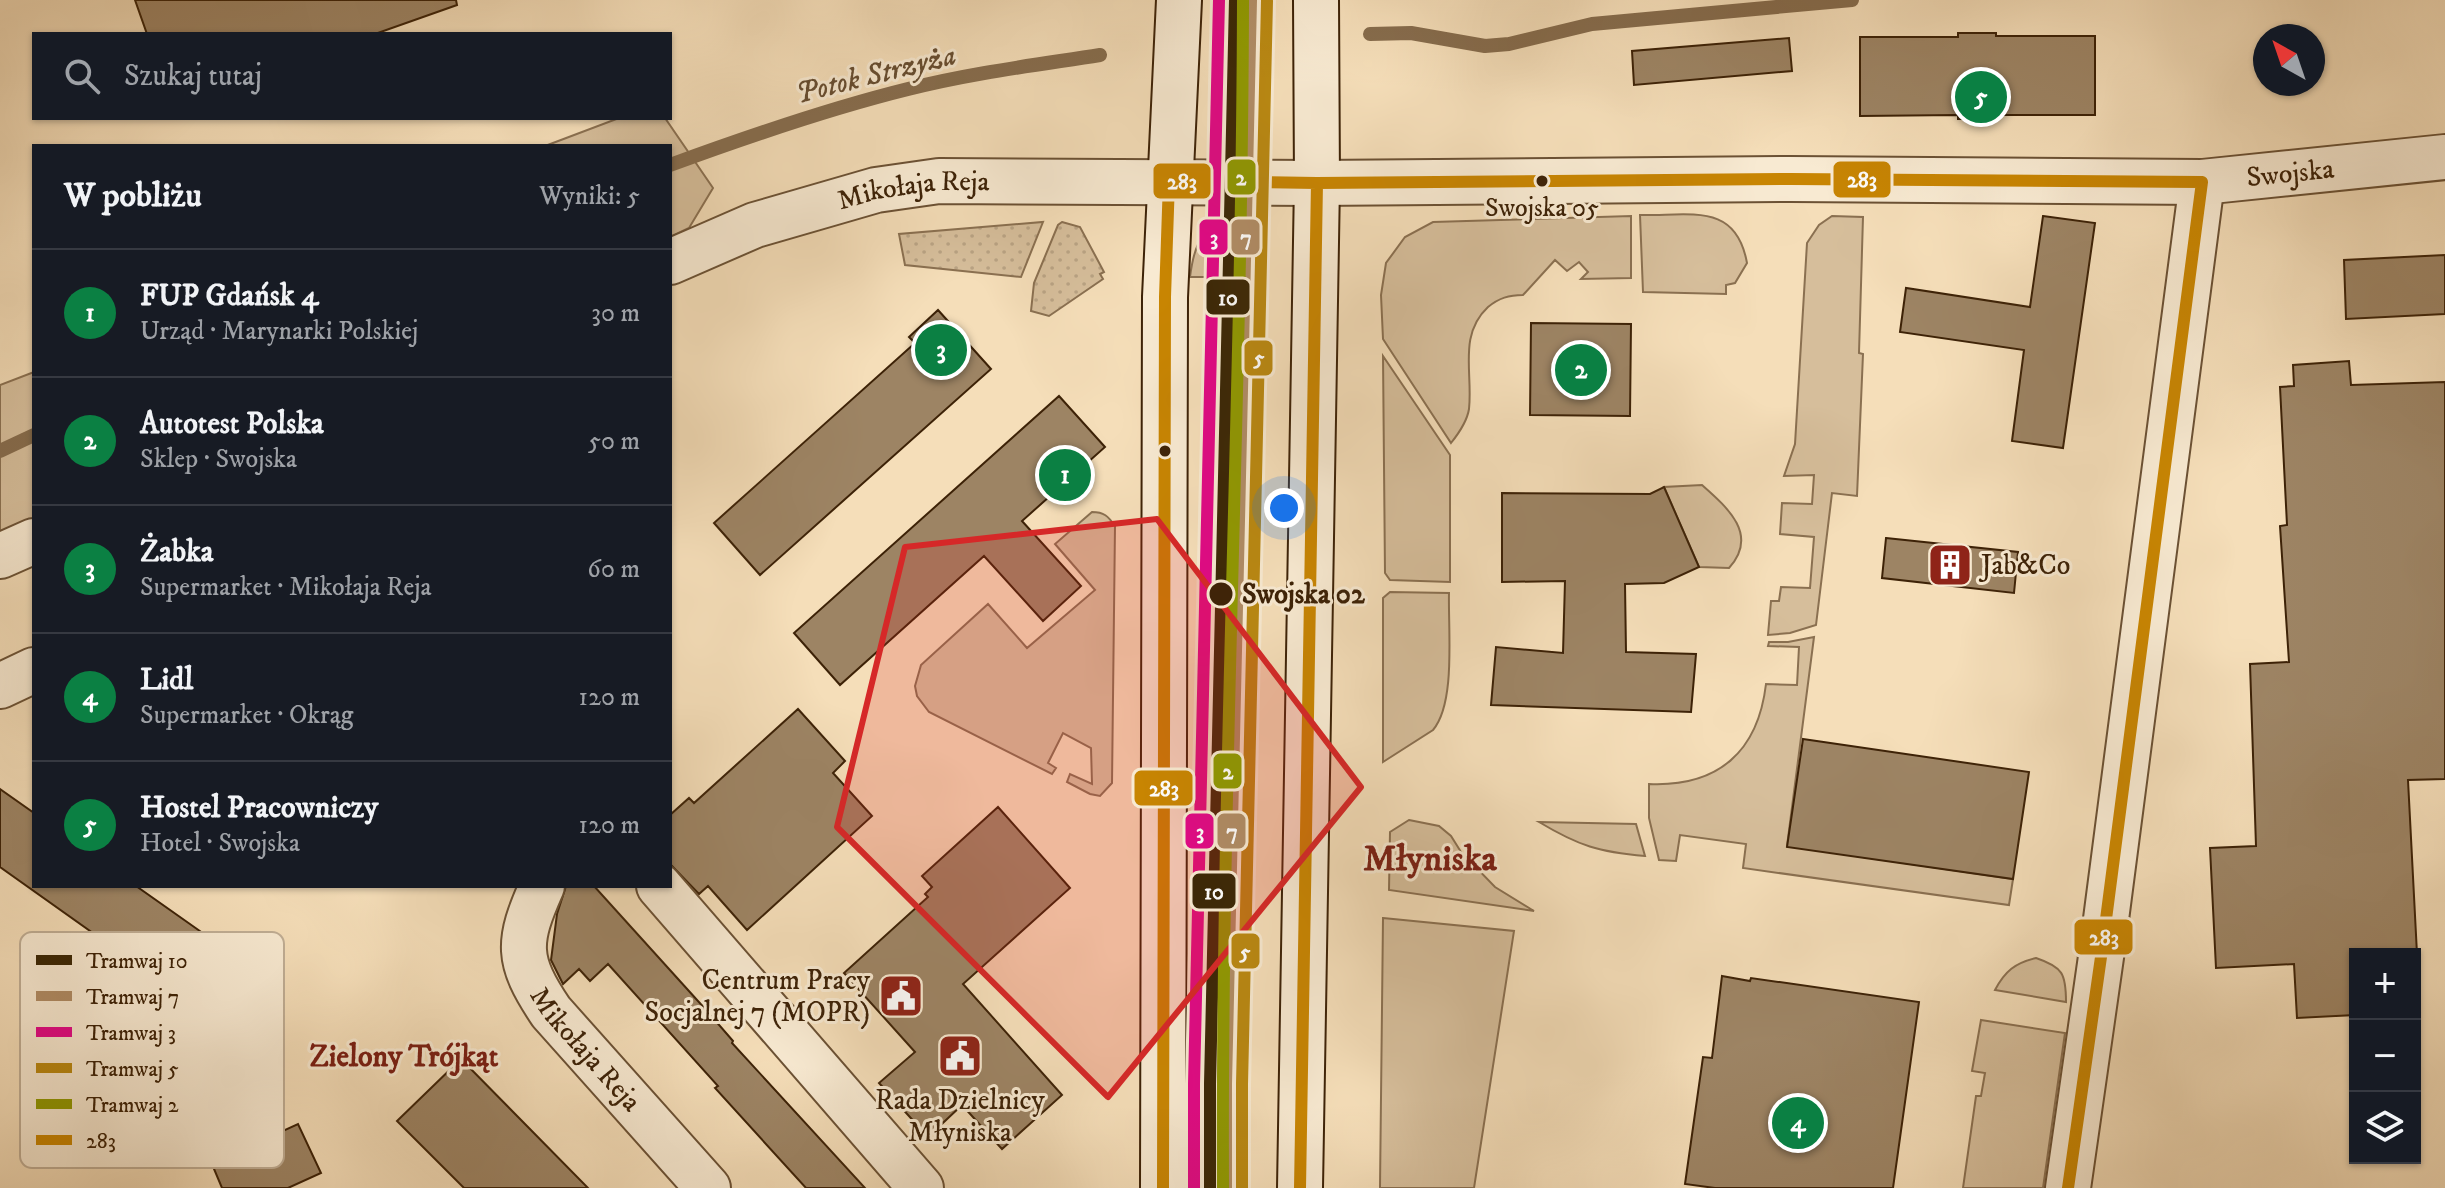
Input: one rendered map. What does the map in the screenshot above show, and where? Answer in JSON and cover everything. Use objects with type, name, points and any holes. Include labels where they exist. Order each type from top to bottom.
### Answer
[{"type":"street","points":[[1163,1188],[1165,297],[1179,0]]},
{"type":"street","points":[[1300,1188],[1317,183],[1316,0]]},
{"type":"street","name":"Swojska","points":[[1317,183],[1775,179],[2202,182],[2445,157]]},
{"type":"street","name":"Mikołaja Reja","points":[[672,261],[755,225],[876,190],[939,181],[1317,183]]},
{"type":"street","points":[[2068,1188],[2202,182]]},
{"type":"street","points":[[0,556],[32,542]]},
{"type":"street","points":[[0,686],[32,671]]},
{"type":"street","name":"Mikołaja Reja","points":[[541,888],[525,928],[523,944],[526,966],[538,992],[551,1012],[708,1188]]},
{"type":"street","points":[[661,888],[918,1186]]},
{"type":"highlighted area","points":[[1157,519],[1361,787],[1108,1097],[837,827],[905,547]]},
{"type":"shaded area","points":[[614,120],[666,120],[713,188],[689,228],[672,236],[672,144],[550,144]]},
{"type":"shaded area","points":[[1640,215],[1708,216],[1722,221],[1733,230],[1741,243],[1747,263],[1735,283],[1726,285],[1726,294],[1643,292]]},
{"type":"shaded area","points":[[1631,216],[1631,278],[1581,279],[1588,272],[1579,262],[1567,271],[1555,260],[1523,295],[1496,301],[1479,318],[1470,342],[1468,414],[1451,443],[1383,339],[1381,295],[1386,263],[1405,237],[1433,222]]},
{"type":"shaded area","points":[[1832,216],[1863,217],[1859,353],[1863,354],[1857,496],[1832,493],[1816,625],[1790,633],[1768,635],[1771,601],[1779,601],[1781,587],[1810,588],[1814,537],[1780,534],[1782,503],[1812,504],[1814,475],[1784,476],[1795,444],[1807,243],[1819,225]]},
{"type":"shaded area","points":[[1043,222],[1021,277],[905,265],[899,234]]},
{"type":"shaded area","points":[[1062,222],[1080,227],[1104,272],[1100,274],[1103,279],[1049,316],[1031,311],[1034,283]]},
{"type":"shaded area","points":[[1223,223],[1223,277],[1190,277],[1195,251],[1202,237]]},
{"type":"shaded area","points":[[1383,356],[1450,455],[1450,582],[1390,580],[1385,573]]},
{"type":"shaded area","points":[[32,373],[32,520],[0,534],[0,385]]},
{"type":"shaded area","points":[[1702,485],[1730,513],[1740,533],[1738,556],[1729,568],[1699,567],[1664,487]]},
{"type":"shaded area","points":[[1092,512],[1105,515],[1115,526],[1112,783],[1100,796],[1067,782],[1070,774],[1092,784],[1091,748],[1063,733],[1048,763],[1056,768],[1052,774],[929,712],[917,696],[915,686],[921,665],[988,604],[1027,648],[1095,590],[1055,544]]},
{"type":"shaded area","points":[[1390,592],[1449,593],[1449,665],[1445,702],[1433,730],[1383,762],[1383,598]]},
{"type":"shaded area","points":[[1814,637],[1787,846],[2013,879],[2009,905],[1743,868],[1746,844],[1680,835],[1676,861],[1659,860],[1649,818],[1649,784],[1695,779],[1714,772],[1730,761],[1754,729],[1766,684],[1797,685],[1799,647],[1768,646],[1769,642]]},
{"type":"shaded area","points":[[1409,820],[1439,826],[1495,887],[1534,911],[1389,890],[1390,832]]},
{"type":"shaded area","points":[[1539,822],[1636,824],[1645,856],[1590,846]]},
{"type":"shaded area","points":[[1383,918],[1514,931],[1474,1188],[1380,1188]]},
{"type":"shaded area","points":[[2036,958],[2061,973],[2066,1002],[1995,990],[2011,969]]},
{"type":"shaded area","points":[[1981,1020],[2065,1033],[2043,1188],[1963,1188],[1976,1096],[1981,1096],[1985,1073],[1972,1071]]},
{"type":"building","points":[[135,0],[456,0],[457,5],[381,32],[146,32]]},
{"type":"building","points":[[1958,33],[2095,36],[2095,115],[1997,115],[1997,119],[1958,119],[1958,115],[1860,116],[1860,37],[1958,37]]},
{"type":"building","points":[[1789,38],[1792,71],[1634,85],[1632,51]]},
{"type":"building","points":[[2043,216],[2095,223],[2063,448],[2012,441],[2024,350],[1900,332],[1906,288],[2030,307]]},
{"type":"building","points":[[2445,255],[2445,314],[2346,319],[2344,260]]},
{"type":"building","points":[[938,310],[991,369],[760,575],[714,523],[915,343],[909,337]]},
{"type":"building","points":[[1531,323],[1631,324],[1630,416],[1530,415]]},
{"type":"building","points":[[2349,361],[2351,385],[2445,382],[2445,779],[2408,780],[2417,948],[2349,948],[2349,1015],[2297,1018],[2294,964],[2216,968],[2210,848],[2256,846],[2250,664],[2289,662],[2280,526],[2287,525],[2280,387],[2294,386],[2293,365]]},
{"type":"building","points":[[1059,396],[1105,447],[1022,521],[1081,586],[1043,621],[984,556],[840,685],[794,633]]},
{"type":"building","points":[[1664,487],[1699,567],[1664,583],[1625,584],[1626,652],[1696,654],[1691,712],[1491,705],[1496,647],[1563,653],[1565,581],[1502,582],[1502,493],[1650,494]]},
{"type":"building","name":"Jab&Co","points":[[1886,538],[2018,552],[2014,593],[1882,578]]},
{"type":"building","points":[[798,709],[845,761],[833,773],[872,816],[747,930],[708,886],[699,894],[672,866],[672,813],[689,798],[694,803]]},
{"type":"building","points":[[1803,739],[2029,772],[2013,879],[1787,847]]},
{"type":"building","points":[[0,789],[32,812],[32,888],[139,888],[201,932],[91,932],[0,867]]},
{"type":"building","points":[[998,807],[1070,888],[963,984],[1062,1095],[1002,1149],[962,1105],[928,1137],[879,1083],[915,1052],[844,973],[928,897],[925,894],[932,887],[922,876]]},
{"type":"building","points":[[565,888],[596,888],[865,1188],[806,1188],[608,964],[590,981],[579,969],[563,984],[551,960],[557,914]]},
{"type":"building","points":[[1722,976],[1919,1002],[1893,1188],[1715,1188],[1685,1184],[1703,1057],[1712,1058]]},
{"type":"building","points":[[461,1059],[588,1188],[464,1188],[397,1121]]},
{"type":"building","points":[[298,1124],[321,1173],[288,1188],[222,1188],[214,1168],[284,1168],[284,1130]]},
{"type":"waterway","name":"Potok Strzyża","points":[[1370,34],[1411,33],[1485,46],[1509,44],[1592,24],[1852,0]]},
{"type":"waterway","name":"Potok Strzyża","points":[[672,164],[788,124],[908,89],[1100,55]]},
{"type":"waterway","name":"Potok Strzyża","points":[[0,451],[32,436]]},
{"type":"tram line","name":"3","points":[[1194,1188],[1219,0]]},
{"type":"tram line","name":"10","points":[[1210,1188],[1235,0]]},
{"type":"tram line","name":"2","points":[[1223,1188],[1225,891],[1243,0]]},
{"type":"tram line","name":"7","points":[[1226,1188],[1251,0]]},
{"type":"tram line","name":"5","points":[[1242,1188],[1267,1]]},
{"type":"transit line","name":"283","points":[[1163,1188],[1165,297],[1169,181],[1317,183],[1791,179],[2202,182]]},
{"type":"transit line","name":"283","points":[[2068,1188],[2202,182]]},
{"type":"transit line","name":"283","points":[[1300,1188],[1317,183]]},
{"type":"place","name":"Hostel Pracowniczy","points":[[1981,97]]},
{"type":"place","name":"Swojska 05","points":[[1542,181]]},
{"type":"place","name":"Żabka","points":[[941,350]]},
{"type":"place","name":"Autotest Polska","points":[[1581,370]]},
{"type":"place","name":"FUP Gdańsk 4","points":[[1065,475]]},
{"type":"place","name":"Jab&Co","points":[[1950,565]]},
{"type":"place","name":"Swojska 02","points":[[1221,594]]},
{"type":"place","name":"Centrum Pracy Socjalnej 7 (MOPR)","points":[[901,996]]},
{"type":"place","name":"Rada Dzielnicy Młyniska","points":[[960,1056]]},
{"type":"place","name":"Lidl","points":[[1798,1123]]},
{"type":"district","name":"Młyniska","points":[[1430,859]]},
{"type":"district","name":"Zielony Trójkąt","points":[[404,1057]]}]
